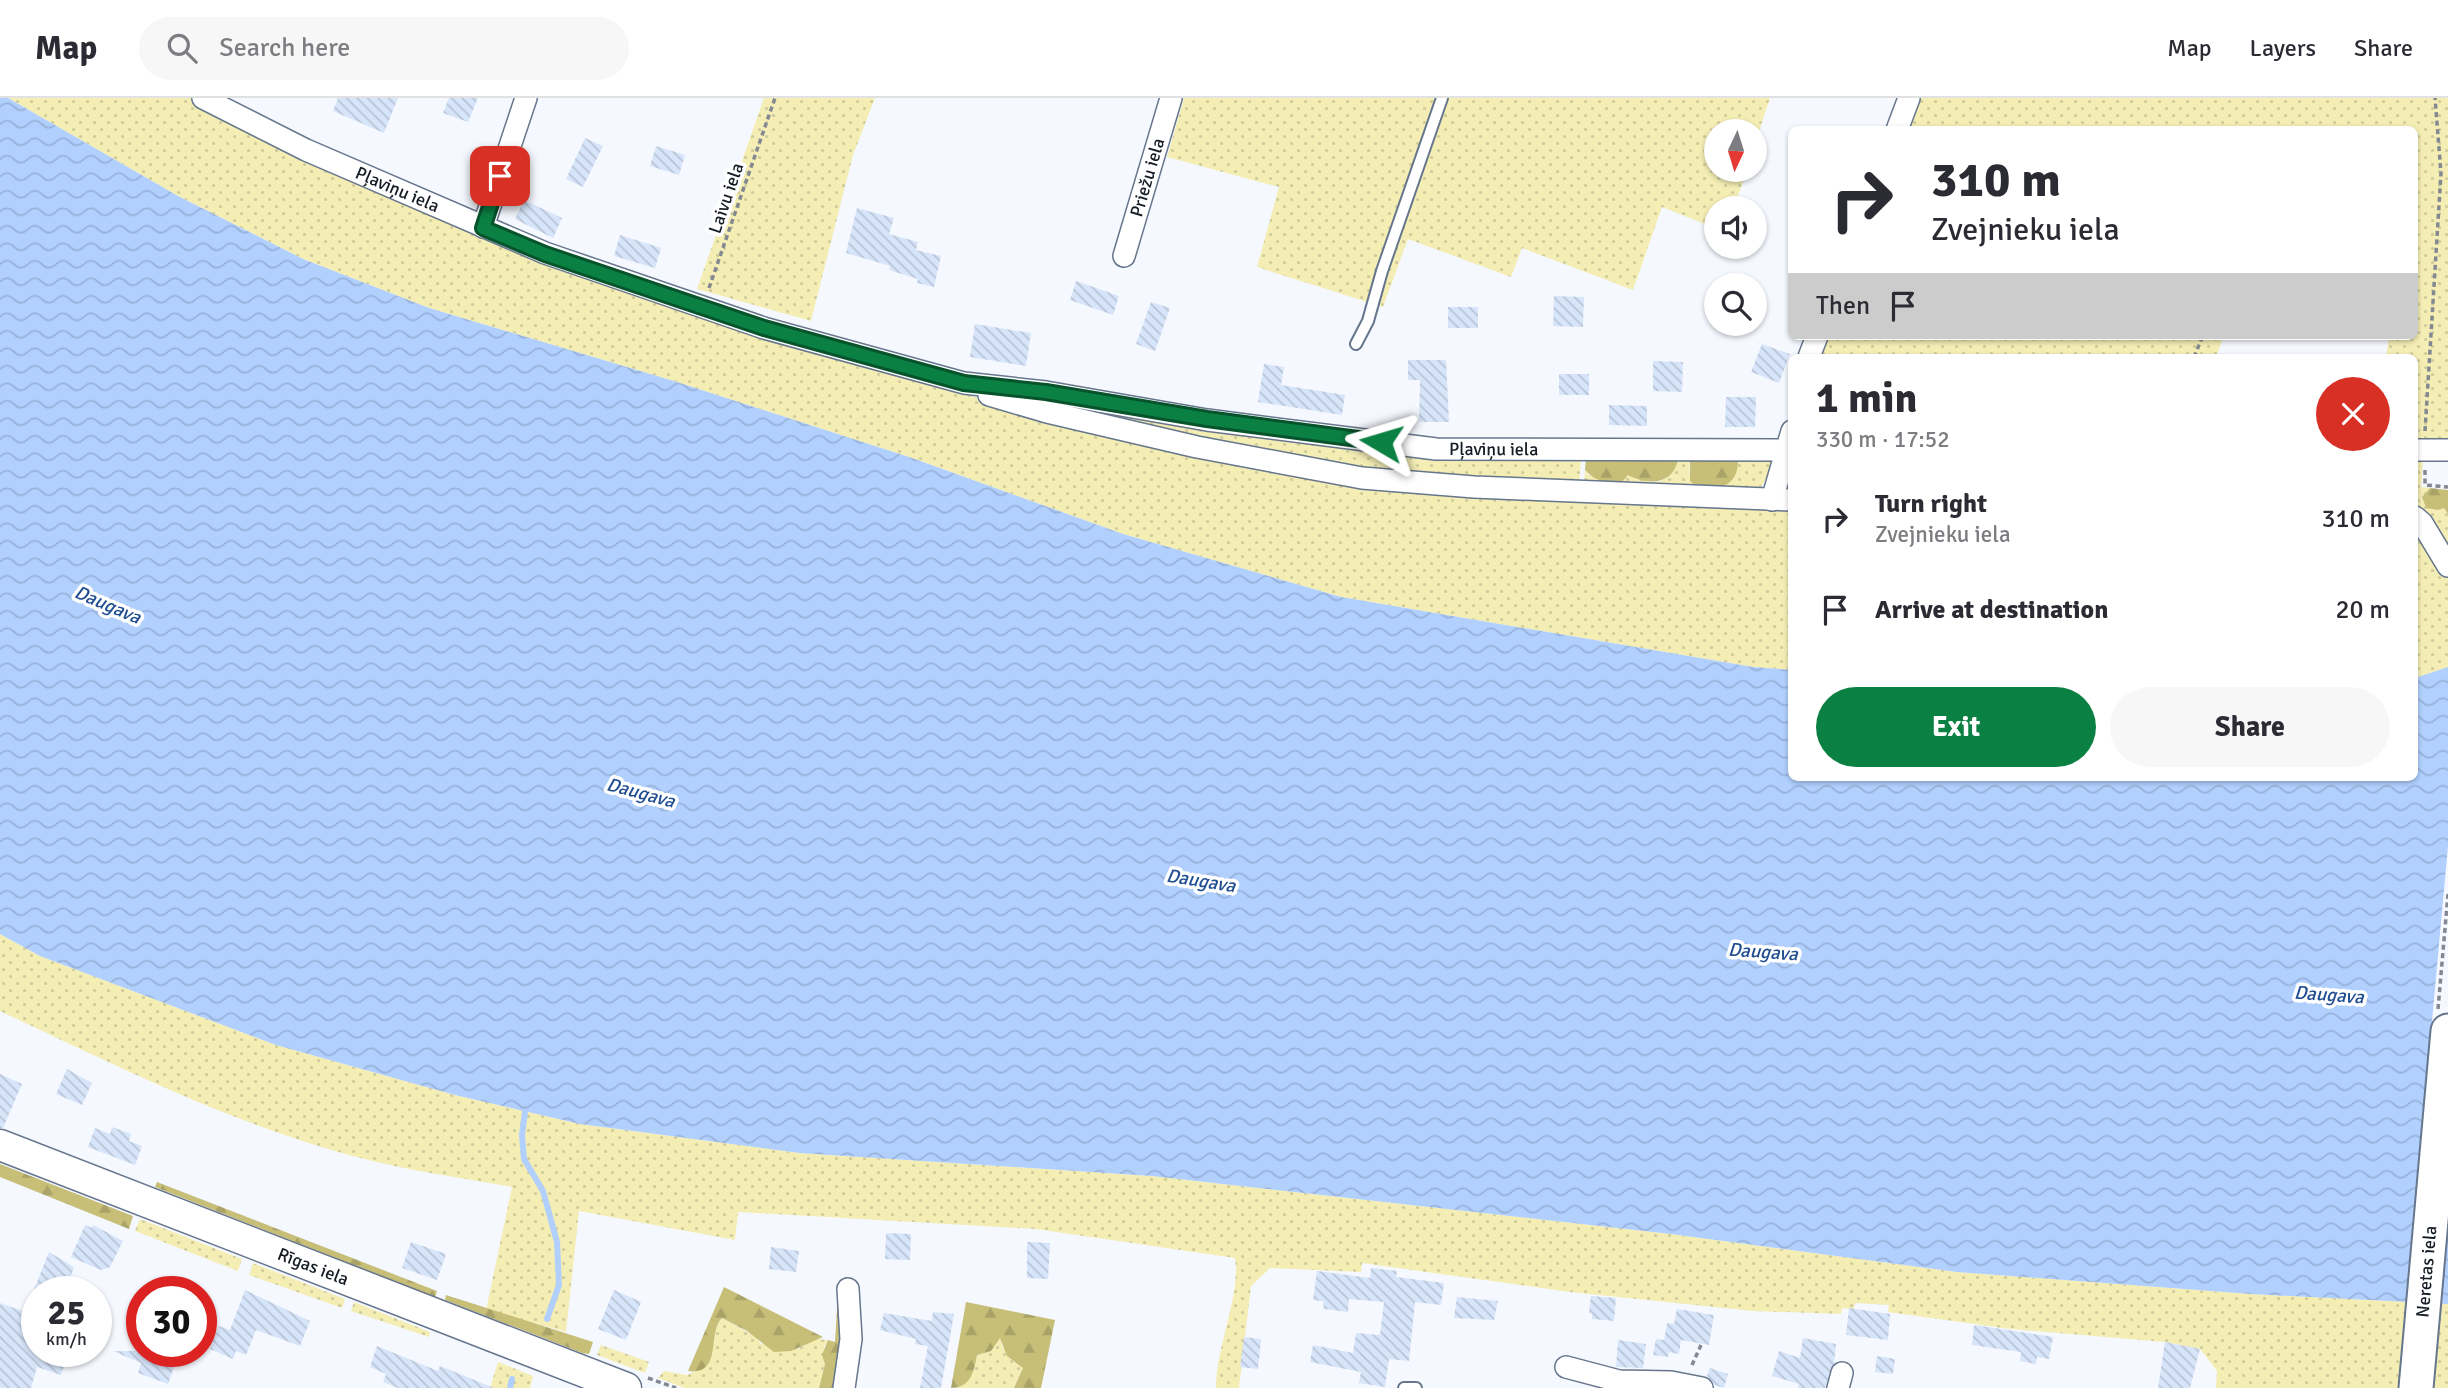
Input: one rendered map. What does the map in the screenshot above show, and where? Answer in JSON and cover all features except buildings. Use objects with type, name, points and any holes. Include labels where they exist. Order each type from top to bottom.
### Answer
[{"type":"main road","name":"Neretas iela","points":[[2416,1388],[2448,1031]]},
{"type":"main road","name":"Rīgas iela","points":[[0,1145],[626,1388]]},
{"type":"street","name":"Pļaviņu iela","points":[[203,98],[306,150],[545,254],[764,328],[964,383],[1087,398],[1220,421],[1436,449],[1788,443]]},
{"type":"street","points":[[483,228],[526,98]]},
{"type":"street","name":"Priežu iela","points":[[1124,256],[1171,98]]},
{"type":"street","points":[[1898,126],[1909,98]]},
{"type":"street","points":[[964,383],[988,395],[1047,412],[1197,447],[1362,478],[1474,487],[1782,500],[1788,457]]},
{"type":"street","points":[[2420,449],[2448,450]]},
{"type":"street","points":[[2418,519],[2423,523],[2448,566]]},
{"type":"street","points":[[844,1388],[851,1348],[848,1289]]},
{"type":"street","points":[[1566,1367],[1619,1381],[1671,1382],[1703,1388]]},
{"type":"lane","points":[[1356,344],[1368,321],[1382,271],[1442,98]]},
{"type":"lane","points":[[1404,1388],[1416,1388]]},
{"type":"path","name":"Laivu iela","points":[[702,307],[775,98]]},
{"type":"path","points":[[2435,98],[2441,173],[2420,449],[2425,485],[2448,487]]},
{"type":"shaded area","points":[[8,98],[193,98],[531,260],[1024,412],[1203,454],[1788,505],[1788,670],[1753,667],[1341,597],[1123,534],[912,458],[677,382],[429,308],[303,259],[178,196]]},
{"type":"shaded area","points":[[764,98],[875,98],[853,155],[811,321],[697,289]]},
{"type":"shaded area","points":[[1184,98],[1770,98],[1763,119],[1704,119],[1704,182],[1743,182],[1738,196],[1704,196],[1704,224],[1662,207],[1633,290],[1522,248],[1511,277],[1408,239],[1383,307],[1257,267],[1279,187],[1167,157]]},
{"type":"shaded area","points":[[1919,98],[2448,98],[2448,441],[2418,440],[2418,354],[2386,354],[2388,340],[2418,340],[2418,126],[1908,126]]},
{"type":"shaded area","points":[[1826,340],[2222,340],[2217,354],[1821,354]]},
{"type":"shaded area","points":[[1036,396],[1581,458],[1579,486],[1388,476],[1105,419]]},
{"type":"shaded area","points":[[1678,459],[1690,460],[1689,473],[1699,489],[1584,486],[1585,470],[1589,475],[1620,473],[1658,482],[1669,475]]},
{"type":"shaded area","points":[[1772,459],[1774,469],[1760,488],[1720,489],[1738,460]]},
{"type":"shaded area","points":[[2418,461],[2423,462],[2421,487],[2430,488],[2422,497],[2426,508],[2444,508],[2448,514],[2448,561],[2418,517]]},
{"type":"shaded area","points":[[2418,527],[2448,570],[2448,667],[2418,677]]},
{"type":"shaded area","points":[[0,934],[40,956],[276,1045],[455,1095],[580,1124],[800,1153],[1152,1176],[1671,1234],[1957,1272],[2251,1294],[2448,1304],[2448,1388],[2216,1388],[2217,1371],[2200,1349],[2165,1342],[2010,1329],[1888,1312],[1889,1305],[1855,1303],[1854,1309],[1842,1308],[1841,1314],[1753,1311],[1570,1292],[1362,1263],[1361,1272],[1270,1268],[1251,1286],[1239,1388],[1216,1388],[1220,1355],[1235,1288],[1235,1258],[1036,1229],[738,1212],[735,1240],[579,1211],[566,1332],[486,1310],[512,1187],[381,1163],[283,1135],[187,1097],[0,1011]]},
{"type":"shaded area","points":[[140,1219],[242,1259],[238,1271],[135,1231]]},
{"type":"shaded area","points":[[253,1263],[345,1299],[342,1308],[249,1275]]},
{"type":"shaded area","points":[[354,1302],[430,1332],[429,1337],[351,1311]]},
{"type":"shaded area","points":[[722,1318],[756,1337],[761,1344],[797,1349],[816,1339],[828,1340],[824,1347],[825,1364],[819,1388],[685,1388],[658,1378],[664,1371],[687,1375],[707,1366]]},
{"type":"shaded area","points":[[1000,1337],[1003,1348],[1023,1368],[1014,1388],[956,1388],[971,1374],[977,1355]]},
{"type":"shaded area","points":[[601,1345],[649,1362],[645,1373],[597,1355]]},
{"type":"shaded area","points":[[498,1362],[533,1376],[530,1388],[490,1388]]},
{"type":"green space","points":[[1586,458],[1678,459],[1675,468],[1665,479],[1643,481],[1628,475],[1622,482],[1612,483],[1589,474],[1585,470]]},
{"type":"green space","points":[[1690,460],[1738,460],[1735,476],[1727,484],[1699,489],[1690,481]]},
{"type":"green space","points":[[2430,488],[2448,490],[2448,514],[2444,508],[2426,508],[2422,497]]},
{"type":"green space","points":[[0,1164],[133,1216],[129,1229],[0,1177]]},
{"type":"green space","points":[[157,1182],[437,1291],[435,1297],[155,1187]]},
{"type":"green space","points":[[724,1287],[823,1337],[791,1351],[774,1352],[747,1331],[722,1318],[706,1367],[699,1371],[688,1371]]},
{"type":"green space","points":[[838,1294],[845,1302],[837,1388],[819,1388],[825,1364],[822,1355],[828,1340],[835,1342]]},
{"type":"green space","points":[[446,1295],[593,1342],[589,1354],[445,1300]]},
{"type":"green space","points":[[966,1302],[1055,1320],[1041,1388],[1014,1388],[1023,1368],[1007,1356],[1000,1338],[991,1351],[977,1355],[973,1372],[967,1382],[951,1388]]},
{"type":"water","name":"Daugava","points":[[0,98],[8,98],[178,196],[303,259],[429,308],[677,382],[912,458],[1123,534],[1341,597],[1753,667],[1788,670],[1788,781],[2418,781],[2418,677],[2448,667],[2448,1304],[2251,1294],[1957,1272],[1671,1234],[1152,1176],[800,1153],[580,1124],[455,1095],[276,1045],[40,956],[0,934]]},
{"type":"pier","points":[[2448,846],[2448,1212],[2439,1307],[2406,1305]]},
{"type":"waterway","points":[[525,1112],[522,1135],[524,1159],[543,1191],[557,1242],[559,1285],[547,1319]]},
{"type":"waterway","points":[[510,1388],[512,1379]]},
{"type":"route","points":[[500,176],[483,228],[545,254],[764,328],[964,383],[1046,392],[1207,419],[1381,442]]}]
